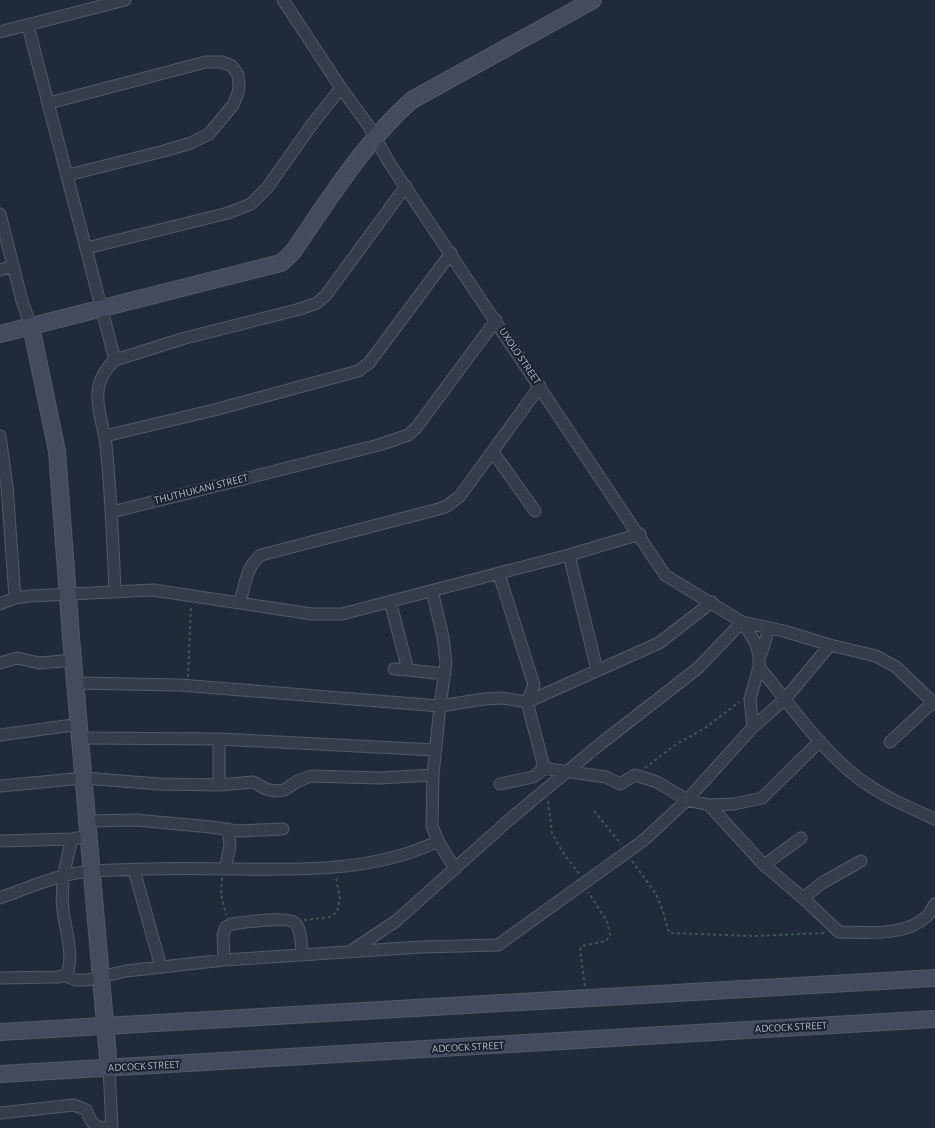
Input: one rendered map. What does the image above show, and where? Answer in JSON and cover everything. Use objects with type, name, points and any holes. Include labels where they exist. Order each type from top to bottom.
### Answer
[{"type":"main road","points":[[0,334],[281,263],[292,253],[374,137],[394,115],[412,100],[593,0]]},
{"type":"main road","points":[[31,326],[57,452],[75,683],[102,975],[109,1068]]},
{"type":"main road","points":[[0,1032],[935,978]]},
{"type":"main road","name":"ADCOCK STREET","points":[[0,1074],[935,1019]]},
{"type":"street","points":[[0,32],[125,0]]},
{"type":"street","name":"UXOLO STREET","points":[[283,0],[341,88],[368,125],[374,137],[406,186],[640,534],[665,574],[712,602]]},
{"type":"street","points":[[28,26],[115,360]]},
{"type":"street","points":[[48,103],[206,62],[227,63],[232,66],[238,76],[238,93],[233,105],[209,134],[191,143],[164,151],[68,175]]},
{"type":"street","points":[[87,248],[228,213],[251,204],[267,188],[313,123],[341,88]]},
{"type":"street","points":[[115,590],[112,512],[105,436],[98,392],[105,372],[115,360],[185,338],[300,309],[317,303],[333,285],[406,186]]},
{"type":"street","points":[[0,214],[13,266],[31,326]]},
{"type":"street","points":[[105,436],[214,410],[358,371],[370,363],[451,252]]},
{"type":"street","points":[[0,270],[13,266]]},
{"type":"street","name":"THUTHUKANI STREET","points":[[112,512],[379,444],[408,435],[416,428],[496,320]]},
{"type":"street","points":[[240,602],[252,564],[261,555],[447,506],[460,496],[540,386]]},
{"type":"street","points":[[0,436],[15,598]]},
{"type":"street","points":[[493,452],[535,511]]},
{"type":"street","points":[[0,604],[15,598],[68,593],[115,590],[153,590],[322,615],[342,614],[499,574],[640,534]]},
{"type":"street","points":[[569,555],[597,670]]},
{"type":"street","points":[[499,574],[534,685],[527,702],[543,764],[541,771],[532,777],[500,784]]},
{"type":"street","points":[[432,590],[446,654],[433,775],[432,826],[438,841],[455,869]]},
{"type":"street","points":[[390,601],[408,670]]},
{"type":"street","points":[[75,683],[187,686],[440,706],[484,699],[502,698],[527,702],[659,643],[712,602],[742,622],[758,645],[760,662],[785,699],[820,741],[852,773],[872,788],[894,801],[935,819]]},
{"type":"street","points":[[742,622],[773,628],[830,645],[876,656],[896,667],[910,678],[934,703],[890,742]]},
{"type":"street","points":[[350,952],[396,921],[489,838],[599,745],[698,668],[742,622]]},
{"type":"street","points":[[754,728],[751,711],[751,692],[760,662],[763,643],[768,632],[773,628]]},
{"type":"street","points":[[0,978],[65,976],[76,980],[87,980],[102,975],[224,960],[422,947],[498,945],[644,840],[686,800],[754,728],[785,699],[830,645]]},
{"type":"street","points":[[0,663],[17,658],[39,664],[74,660]]},
{"type":"street","points":[[394,669],[445,674]]},
{"type":"street","points":[[0,735],[80,731],[436,750]]},
{"type":"street","points":[[219,739],[219,785]]},
{"type":"street","points":[[542,768],[606,777],[620,784],[635,775],[657,782],[686,800],[708,805],[734,804],[762,798],[820,741]]},
{"type":"street","points":[[0,786],[84,778],[126,783],[219,785],[253,782],[270,791],[279,791],[284,790],[298,781],[311,776],[379,778],[433,775]]},
{"type":"street","points":[[708,805],[764,865],[803,898],[839,932],[894,931],[911,927],[927,916],[935,904]]},
{"type":"street","points":[[0,841],[72,839],[88,829],[136,820],[251,832],[283,829]]},
{"type":"street","points":[[225,869],[228,862],[230,846],[228,829]]},
{"type":"street","points":[[764,865],[801,838]]},
{"type":"street","points":[[65,976],[70,966],[63,908],[64,876],[72,839]]},
{"type":"street","points":[[0,898],[64,876],[92,871],[335,868],[411,853],[438,841]]},
{"type":"street","points":[[803,898],[822,883],[860,861]]},
{"type":"street","points":[[134,870],[161,967]]},
{"type":"street","points":[[224,960],[223,935],[228,925],[280,920],[291,920],[296,924],[302,955]]},
{"type":"street","points":[[0,1113],[74,1105],[86,1110],[92,1123],[98,1128],[112,1128],[109,1068]]},
{"type":"path","points":[[187,686],[189,627],[192,596]]},
{"type":"path","points":[[635,775],[675,745],[706,728],[751,692]]},
{"type":"path","points":[[547,790],[552,833],[606,922],[610,935],[606,940],[582,946],[580,950],[586,998]]},
{"type":"path","points":[[594,811],[656,894],[663,911],[669,933],[753,936],[839,932]]},
{"type":"path","points":[[296,924],[302,920],[330,917],[337,912],[340,899],[335,868]]},
{"type":"path","points":[[225,869],[222,878],[221,894],[228,925]]}]
